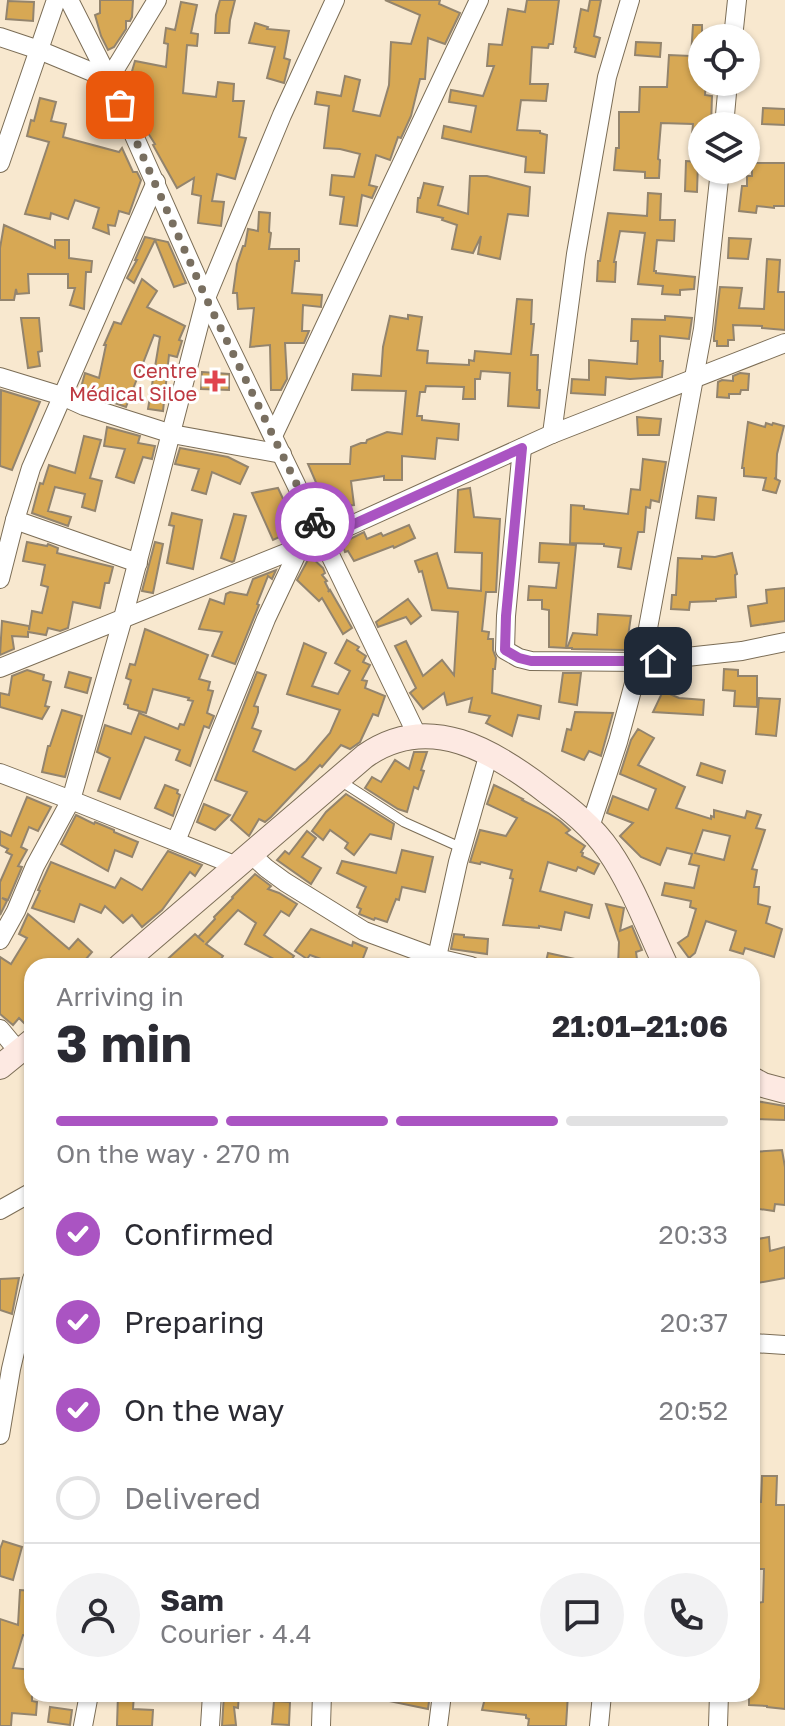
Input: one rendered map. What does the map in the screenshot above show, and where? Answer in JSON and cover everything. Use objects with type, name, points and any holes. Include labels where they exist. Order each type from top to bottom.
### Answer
[{"type":"main road","points":[[129,958],[382,744],[418,737],[451,738],[489,753],[538,785],[590,827],[611,853],[662,958]]},
{"type":"main road","points":[[760,1083],[785,1091]]},
{"type":"street","points":[[0,163],[56,0]]},
{"type":"street","points":[[69,0],[109,79],[206,298],[418,737]]},
{"type":"street","points":[[109,79],[157,0]]},
{"type":"street","points":[[0,940],[71,800],[138,563],[206,298],[282,115],[335,0]]},
{"type":"street","points":[[273,436],[479,0]]},
{"type":"street","points":[[552,434],[569,295],[607,77],[630,0]]},
{"type":"street","points":[[734,24],[737,0]]},
{"type":"street","points":[[0,37],[109,79]]},
{"type":"street","points":[[0,579],[31,468],[156,182]]},
{"type":"street","points":[[590,827],[618,742],[646,639],[703,329],[719,184]]},
{"type":"street","points":[[0,668],[323,538],[552,434],[785,343]]},
{"type":"street","points":[[0,377],[172,434],[282,454]]},
{"type":"street","points":[[522,448],[505,650],[531,661],[640,662],[742,651],[785,642]]},
{"type":"street","points":[[0,503],[16,515],[138,563]]},
{"type":"street","points":[[176,841],[266,619],[300,547]]},
{"type":"street","points":[[437,958],[462,848],[489,753]]},
{"type":"street","points":[[0,773],[176,841],[266,868],[364,931],[427,958]]},
{"type":"street","points":[[0,1029],[17,1054]]},
{"type":"street","points":[[0,1210],[24,1196]]},
{"type":"street","points":[[0,1435],[24,1313]]},
{"type":"street","points":[[760,1343],[785,1345]]},
{"type":"street","points":[[11,1369],[24,1370]]},
{"type":"street","points":[[83,1726],[88,1702]]},
{"type":"street","points":[[210,1726],[212,1702]]},
{"type":"street","points":[[321,1726],[322,1702]]},
{"type":"street","points":[[438,1726],[441,1702]]},
{"type":"street","points":[[599,1726],[601,1702]]},
{"type":"street","points":[[718,1726],[719,1702]]},
{"type":"lane","points":[[338,779],[404,822],[462,848]]},
{"type":"building","points":[[100,0],[133,0],[132,17],[126,21],[126,29],[114,47],[108,50],[95,15],[100,13]]},
{"type":"building","points":[[220,0],[235,0],[229,33],[215,33]]},
{"type":"building","points":[[385,0],[440,0],[439,4],[460,13],[445,44],[428,38],[425,79],[420,79],[411,116],[401,138],[398,137],[390,160],[376,155],[369,185],[377,187],[372,198],[362,195],[357,226],[340,224],[344,197],[330,195],[332,175],[354,177],[360,154],[324,148],[329,106],[315,104],[317,92],[341,96],[345,76],[360,80],[353,111],[380,116],[389,85],[391,42],[411,44],[420,15]]},
{"type":"building","points":[[527,0],[559,0],[553,44],[549,44],[548,48],[532,47],[530,84],[548,84],[546,101],[521,100],[517,130],[540,131],[547,135],[544,173],[525,172],[526,157],[442,138],[444,126],[471,132],[476,106],[449,102],[451,90],[483,96],[494,66],[487,66],[489,44],[502,45],[508,9],[525,12]]},
{"type":"building","points":[[590,0],[601,0],[594,36],[600,38],[595,57],[575,52],[574,47],[581,9],[588,11]]},
{"type":"building","points":[[8,1],[34,2],[33,21],[6,19]]},
{"type":"building","points":[[181,2],[197,5],[191,33],[198,34],[197,46],[187,45],[183,93],[216,97],[218,82],[234,84],[233,101],[244,101],[239,137],[246,138],[235,179],[217,174],[212,201],[224,202],[221,226],[198,223],[201,196],[192,194],[194,178],[177,188],[135,107],[130,78],[135,61],[166,67],[166,28],[175,30]]},
{"type":"building","points":[[255,23],[267,29],[289,31],[284,58],[290,60],[284,83],[267,78],[275,47],[249,43]]},
{"type":"building","points":[[636,42],[661,43],[660,57],[635,55]]},
{"type":"building","points":[[669,55],[688,56],[688,96],[712,96],[711,112],[688,112],[688,124],[661,123],[659,178],[645,178],[645,172],[614,170],[616,148],[619,148],[619,112],[639,112],[640,87],[667,87]]},
{"type":"building","points":[[40,98],[56,102],[51,121],[66,124],[63,137],[119,152],[122,148],[133,172],[137,172],[141,180],[129,214],[119,211],[115,226],[108,225],[109,234],[93,228],[99,208],[75,200],[68,219],[51,213],[50,219],[25,214],[49,142],[27,136]]},
{"type":"building","points":[[763,108],[785,109],[785,125],[762,124]]},
{"type":"building","points":[[686,161],[688,184],[697,184],[697,192],[685,191]]},
{"type":"building","points":[[760,163],[785,163],[785,206],[757,206],[756,213],[739,211],[742,186],[760,184]]},
{"type":"building","points":[[470,176],[487,176],[530,187],[528,216],[508,214],[500,259],[478,254],[481,236],[473,253],[452,249],[457,225],[417,212],[424,183],[443,187],[438,205],[468,214]]},
{"type":"building","points":[[648,193],[661,194],[660,220],[675,220],[674,241],[657,240],[654,271],[695,277],[694,289],[680,290],[680,295],[662,294],[663,286],[638,284],[645,233],[620,231],[614,262],[615,282],[597,281],[608,213],[647,216]]},
{"type":"building","points":[[259,212],[270,213],[269,249],[299,249],[292,293],[322,295],[321,307],[303,305],[302,331],[309,331],[304,343],[285,343],[287,379],[281,390],[271,390],[270,345],[250,347],[254,308],[238,309],[237,293],[233,293],[237,264],[248,229],[258,231]]},
{"type":"building","points":[[4,225],[55,248],[55,240],[69,240],[69,258],[92,261],[91,272],[86,272],[84,309],[70,305],[75,288],[68,288],[68,274],[28,274],[29,293],[17,294],[16,289],[14,300],[0,300],[0,248]]},
{"type":"building","points":[[145,237],[168,242],[186,283],[174,287],[155,240],[134,283],[127,278]]},
{"type":"building","points":[[729,238],[751,239],[748,259],[728,258]]},
{"type":"building","points":[[767,259],[780,260],[778,292],[785,292],[785,330],[733,325],[734,340],[728,340],[728,346],[717,346],[714,337],[720,287],[742,288],[739,308],[764,309]]},
{"type":"building","points":[[142,279],[157,291],[147,307],[185,326],[177,357],[169,355],[163,411],[148,409],[160,337],[154,335],[126,407],[80,391],[85,373],[99,378],[104,345],[114,322],[121,324]]},
{"type":"building","points":[[517,299],[532,300],[531,324],[534,324],[531,355],[538,355],[539,408],[508,406],[510,373],[481,371],[480,379],[475,379],[475,399],[463,399],[464,387],[426,386],[425,392],[420,392],[417,416],[422,416],[422,420],[459,424],[458,440],[437,438],[435,459],[402,456],[402,480],[384,480],[384,476],[351,481],[354,505],[327,508],[308,464],[350,464],[351,447],[387,432],[402,434],[406,391],[352,390],[353,374],[381,376],[390,316],[408,319],[408,315],[422,317],[417,350],[428,351],[427,363],[469,365],[469,360],[474,361],[475,351],[511,354]]},
{"type":"building","points":[[665,316],[692,318],[689,339],[660,336],[662,377],[606,377],[605,395],[571,393],[572,379],[589,380],[589,360],[637,364],[638,341],[631,341],[632,319],[665,320]]},
{"type":"building","points":[[21,318],[39,318],[40,366],[28,368]]},
{"type":"building","points":[[202,372],[229,374],[229,390],[201,389]]},
{"type":"building","points":[[749,374],[748,390],[729,394],[729,398],[717,397],[718,382],[733,381],[733,376]]},
{"type":"building","points":[[1,390],[40,402],[12,470],[0,466]]},
{"type":"building","points":[[637,417],[661,419],[659,435],[638,435]]},
{"type":"building","points":[[748,422],[765,427],[766,423],[784,426],[777,454],[776,479],[780,481],[776,493],[763,490],[766,478],[744,476],[742,468]]},
{"type":"building","points":[[107,427],[140,436],[138,443],[155,446],[152,459],[143,457],[134,483],[116,477],[125,449],[104,446]]},
{"type":"building","points":[[84,436],[101,440],[90,478],[102,481],[95,511],[82,507],[85,494],[55,487],[48,511],[71,517],[68,526],[32,513],[40,483],[43,484],[49,465],[75,473]]},
{"type":"building","points":[[180,448],[228,457],[248,467],[240,484],[212,472],[206,494],[192,490],[199,469],[175,464]]},
{"type":"building","points":[[643,459],[666,462],[659,502],[651,500],[650,508],[646,507],[644,532],[638,532],[631,569],[618,567],[621,548],[570,543],[571,505],[628,514],[631,489],[640,490]]},
{"type":"building","points":[[278,488],[297,529],[273,540],[252,493]]},
{"type":"building","points":[[470,488],[474,517],[500,519],[496,592],[486,592],[482,631],[489,632],[488,639],[493,639],[496,658],[492,693],[541,706],[539,719],[518,715],[512,736],[486,723],[490,716],[469,712],[472,698],[447,705],[444,693],[423,709],[410,693],[416,688],[395,646],[406,641],[423,676],[442,660],[454,675],[458,612],[432,610],[422,571],[419,572],[415,561],[437,553],[448,588],[481,591],[482,553],[455,552],[458,490]]},
{"type":"building","points":[[698,496],[716,498],[714,520],[696,518]]},
{"type":"building","points":[[172,513],[202,520],[193,569],[167,563],[174,526],[169,525]]},
{"type":"building","points":[[234,514],[246,516],[232,562],[221,558]]},
{"type":"building","points":[[409,525],[415,538],[394,548],[354,561],[348,551],[345,552],[342,543],[364,532],[367,539]]},
{"type":"building","points":[[27,542],[48,544],[58,548],[57,553],[113,567],[109,583],[105,583],[100,608],[73,602],[68,628],[60,631],[48,628],[46,635],[28,632],[28,637],[12,636],[14,649],[0,655],[2,621],[29,626],[29,630],[32,611],[42,613],[48,587],[41,585],[45,565],[23,561]]},
{"type":"building","points":[[155,542],[163,544],[153,593],[142,591]]},
{"type":"building","points":[[540,543],[576,545],[566,648],[549,647],[549,610],[542,609],[542,600],[528,600],[529,586],[556,588],[559,563],[539,562]]},
{"type":"building","points":[[732,553],[737,574],[736,597],[690,602],[689,610],[671,609],[672,595],[676,595],[678,558],[702,559],[702,556]]},
{"type":"building","points":[[310,556],[323,568],[325,573],[322,575],[327,581],[328,592],[330,590],[352,628],[343,634],[322,598],[319,601],[297,580]]},
{"type":"building","points":[[276,570],[272,579],[268,576],[235,664],[212,656],[222,632],[199,629],[210,599],[224,604],[226,594],[230,592],[247,595],[253,579]]},
{"type":"building","points":[[785,588],[785,621],[751,626],[748,606],[767,603],[766,590]]},
{"type":"building","points":[[408,599],[421,616],[411,624],[406,617],[378,627],[376,622]]},
{"type":"building","points":[[598,614],[631,616],[626,650],[567,648],[573,633],[597,635]]},
{"type":"building","points":[[145,629],[208,655],[199,679],[210,682],[208,690],[213,691],[207,713],[214,716],[209,728],[204,726],[190,766],[176,760],[180,750],[145,737],[120,799],[98,791],[110,758],[97,752],[105,725],[131,734],[139,713],[178,729],[180,724],[184,725],[193,701],[153,689],[146,713],[124,704],[131,680],[126,678],[130,664],[135,665]]},
{"type":"building","points":[[347,640],[359,647],[357,650],[366,656],[363,662],[370,665],[362,680],[367,681],[365,688],[385,696],[378,716],[373,714],[360,742],[350,749],[341,745],[271,817],[265,822],[259,819],[249,836],[231,820],[247,792],[215,780],[257,672],[266,675],[254,706],[258,707],[258,712],[252,728],[261,731],[253,751],[295,770],[330,733],[340,710],[287,694],[304,643],[326,653],[312,686],[338,694],[350,671],[335,663]]},
{"type":"building","points":[[724,669],[738,670],[738,676],[757,676],[757,707],[734,706],[735,691],[723,690]]},
{"type":"building","points":[[27,670],[44,675],[43,680],[51,682],[45,706],[49,707],[42,719],[0,707],[0,693],[9,695],[12,676]]},
{"type":"building","points":[[69,672],[91,678],[87,693],[65,687]]},
{"type":"building","points":[[563,673],[581,673],[577,705],[559,702]]},
{"type":"building","points":[[663,691],[679,698],[704,700],[703,715],[653,712]]},
{"type":"building","points":[[759,698],[780,699],[776,736],[756,734]]},
{"type":"building","points":[[62,710],[82,716],[65,777],[42,772]]},
{"type":"building","points":[[575,712],[613,713],[601,756],[589,751],[584,760],[562,751]]},
{"type":"building","points":[[638,729],[654,738],[638,765],[685,787],[676,808],[711,819],[714,810],[745,818],[747,811],[761,815],[756,828],[765,830],[752,869],[757,870],[754,887],[759,887],[758,904],[770,907],[766,923],[782,929],[774,957],[745,948],[743,954],[730,950],[736,931],[706,921],[695,953],[689,958],[678,943],[688,936],[696,909],[690,907],[691,901],[662,895],[665,883],[694,888],[699,866],[689,864],[692,854],[667,848],[660,865],[641,857],[620,836],[633,823],[607,813],[613,796],[648,810],[656,789],[620,774],[631,740]],"holes":[[[703,830],[730,836],[724,860],[695,853]]]},
{"type":"building","points":[[414,752],[427,752],[418,789],[414,787],[407,812],[365,788],[372,777],[381,782],[395,760],[409,769]]},
{"type":"building","points":[[701,763],[725,771],[722,783],[697,775]]},
{"type":"building","points":[[165,785],[178,790],[180,795],[173,816],[155,808]]},
{"type":"building","points":[[494,785],[560,821],[570,830],[566,833],[585,846],[582,856],[599,864],[594,874],[578,867],[576,871],[548,862],[540,891],[592,905],[589,918],[565,912],[561,930],[503,925],[513,879],[510,878],[512,870],[470,862],[480,830],[506,836],[517,818],[487,804]]},
{"type":"building","points":[[346,794],[394,824],[391,839],[370,834],[354,855],[345,848],[348,843],[330,830],[323,840],[312,831],[326,812]]},
{"type":"building","points":[[27,797],[51,807],[38,831],[29,827],[21,847],[27,850],[18,866],[22,867],[8,900],[2,898],[7,901],[0,915],[0,882],[12,855],[0,845],[0,831],[11,836]]},
{"type":"building","points":[[204,804],[230,815],[215,830],[197,822]]},
{"type":"building","points":[[76,815],[138,842],[132,857],[115,850],[108,871],[61,844]]},
{"type":"building","points":[[307,831],[316,838],[302,857],[321,868],[311,884],[277,860],[285,851],[289,854]]},
{"type":"building","points":[[402,850],[433,857],[425,892],[402,887],[387,922],[359,914],[361,909],[357,907],[366,887],[337,873],[342,861],[396,873]]},
{"type":"building","points":[[168,851],[202,865],[195,876],[190,872],[162,910],[142,927],[132,915],[123,923],[105,906],[101,913],[80,904],[74,922],[32,908],[51,862],[115,888],[121,878],[142,890]]},
{"type":"building","points":[[255,874],[271,886],[268,889],[297,904],[289,916],[281,911],[264,935],[294,956],[293,958],[272,958],[245,944],[256,923],[238,910],[206,944],[223,956],[222,958],[169,958],[195,934],[198,937]]},
{"type":"building","points":[[606,904],[624,908],[620,931],[632,926],[642,950],[636,952],[637,958],[618,958],[619,942]]},
{"type":"building","points":[[28,914],[69,949],[78,939],[92,952],[87,958],[24,958],[24,1023],[19,1018],[13,1025],[0,1014],[0,957],[11,964],[27,938],[19,934]]},
{"type":"building","points":[[311,929],[352,946],[353,942],[367,948],[363,958],[318,958],[310,955],[306,958],[295,951]]},
{"type":"building","points":[[454,934],[488,939],[487,954],[451,949]]},
{"type":"building","points":[[548,953],[570,958],[547,958]]},
{"type":"building","points":[[760,1102],[785,1106],[785,1120],[760,1119]]},
{"type":"building","points":[[782,1150],[785,1205],[775,1204],[774,1211],[760,1209],[760,1151]]},
{"type":"building","points":[[769,1237],[770,1251],[785,1247],[785,1278],[760,1283],[760,1239]]},
{"type":"building","points":[[19,1278],[12,1314],[0,1310],[0,1279]]},
{"type":"building","points":[[762,1476],[777,1476],[776,1505],[785,1505],[785,1709],[749,1705],[749,1702],[760,1702],[760,1603],[763,1602],[764,1569],[760,1569]]},
{"type":"building","points":[[3,1541],[22,1547],[13,1580],[0,1576]]},
{"type":"building","points":[[20,1590],[24,1590],[24,1635],[13,1668],[24,1669],[24,1702],[37,1702],[36,1715],[12,1713],[11,1726],[0,1726],[0,1619],[18,1625]]},
{"type":"building","points":[[118,1702],[133,1702],[133,1709],[153,1710],[152,1726],[117,1726]]},
{"type":"building","points":[[224,1702],[238,1702],[238,1708],[234,1707],[236,1725],[222,1726]]},
{"type":"building","points":[[274,1702],[290,1702],[289,1725],[272,1724]]},
{"type":"building","points":[[394,1702],[429,1702],[428,1709]]},
{"type":"building","points":[[484,1702],[568,1702],[566,1726],[528,1726],[526,1715],[482,1710]]},
{"type":"building","points":[[50,1707],[72,1710],[70,1725],[48,1722]]},
{"type":"way so far","points":[[120,105],[206,298],[315,522]]},
{"type":"place","name":"Centre Médical Siloe","points":[[215,381]]},
{"type":"route","points":[[315,522],[323,538],[522,448],[505,650],[531,661],[658,661]]}]
